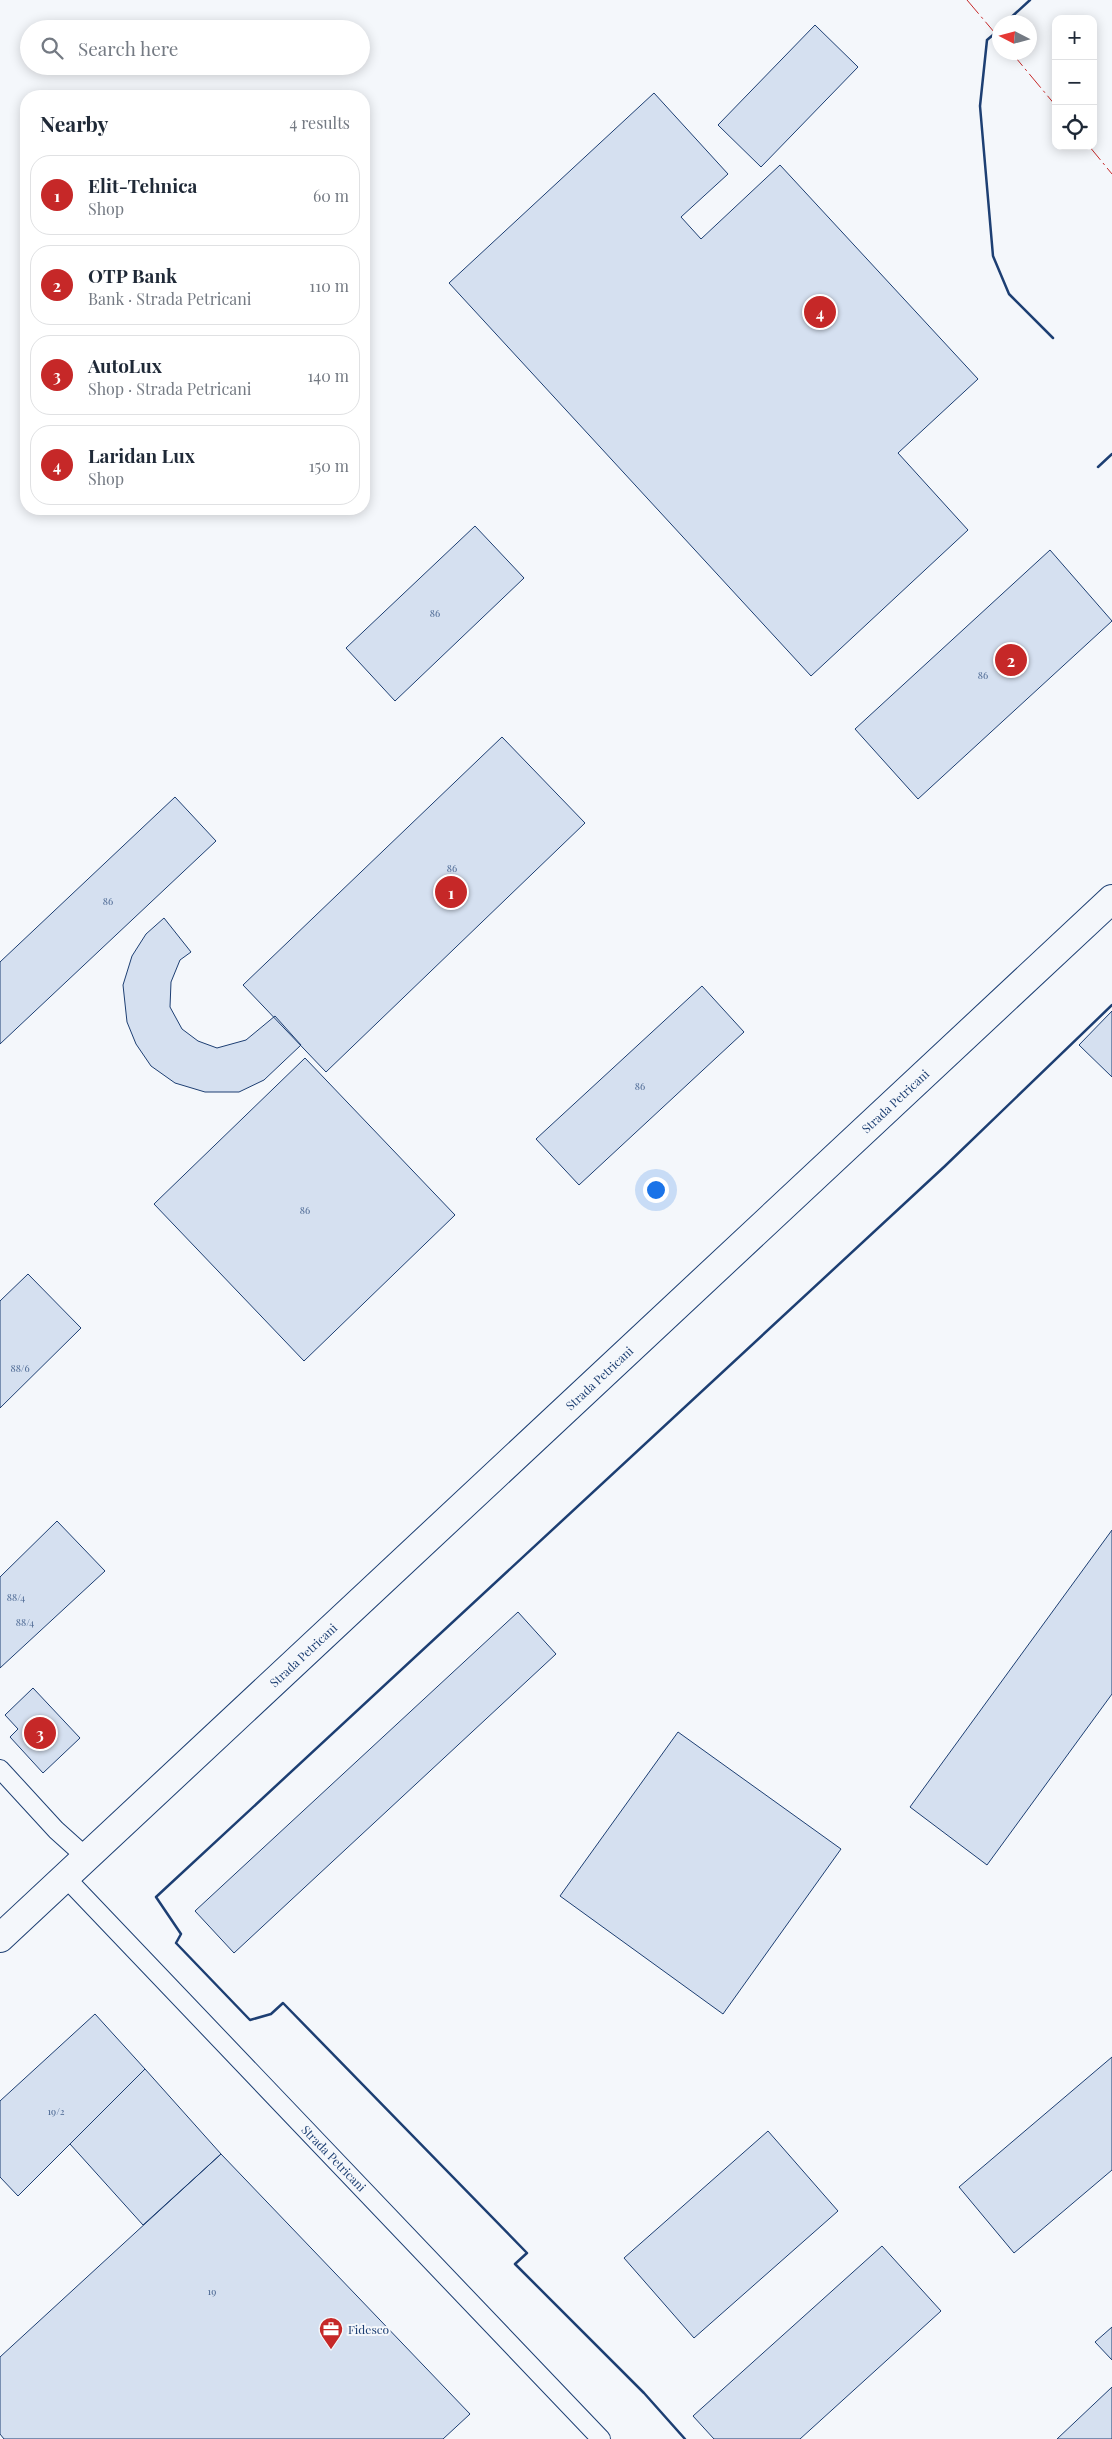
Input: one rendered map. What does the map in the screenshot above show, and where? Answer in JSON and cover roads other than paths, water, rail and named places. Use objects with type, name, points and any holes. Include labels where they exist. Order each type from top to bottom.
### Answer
[{"type":"main road","name":"Strada Petricani","points":[[0,1938],[1112,899]]},
{"type":"lane","points":[[0,1769],[56,1830],[86,1857]]},
{"type":"lane","name":"Strada Petricani","points":[[66,1878],[601,2439]]},
{"type":"place","name":"Laridan Lux","points":[[820,312]]},
{"type":"place","name":"OTP Bank","points":[[1011,660]]},
{"type":"place","name":"Elit-Tehnica","points":[[451,892]]},
{"type":"place","name":"AutoLux","points":[[40,1733]]},
{"type":"place","name":"Fidesco","points":[[331,2350]]}]
